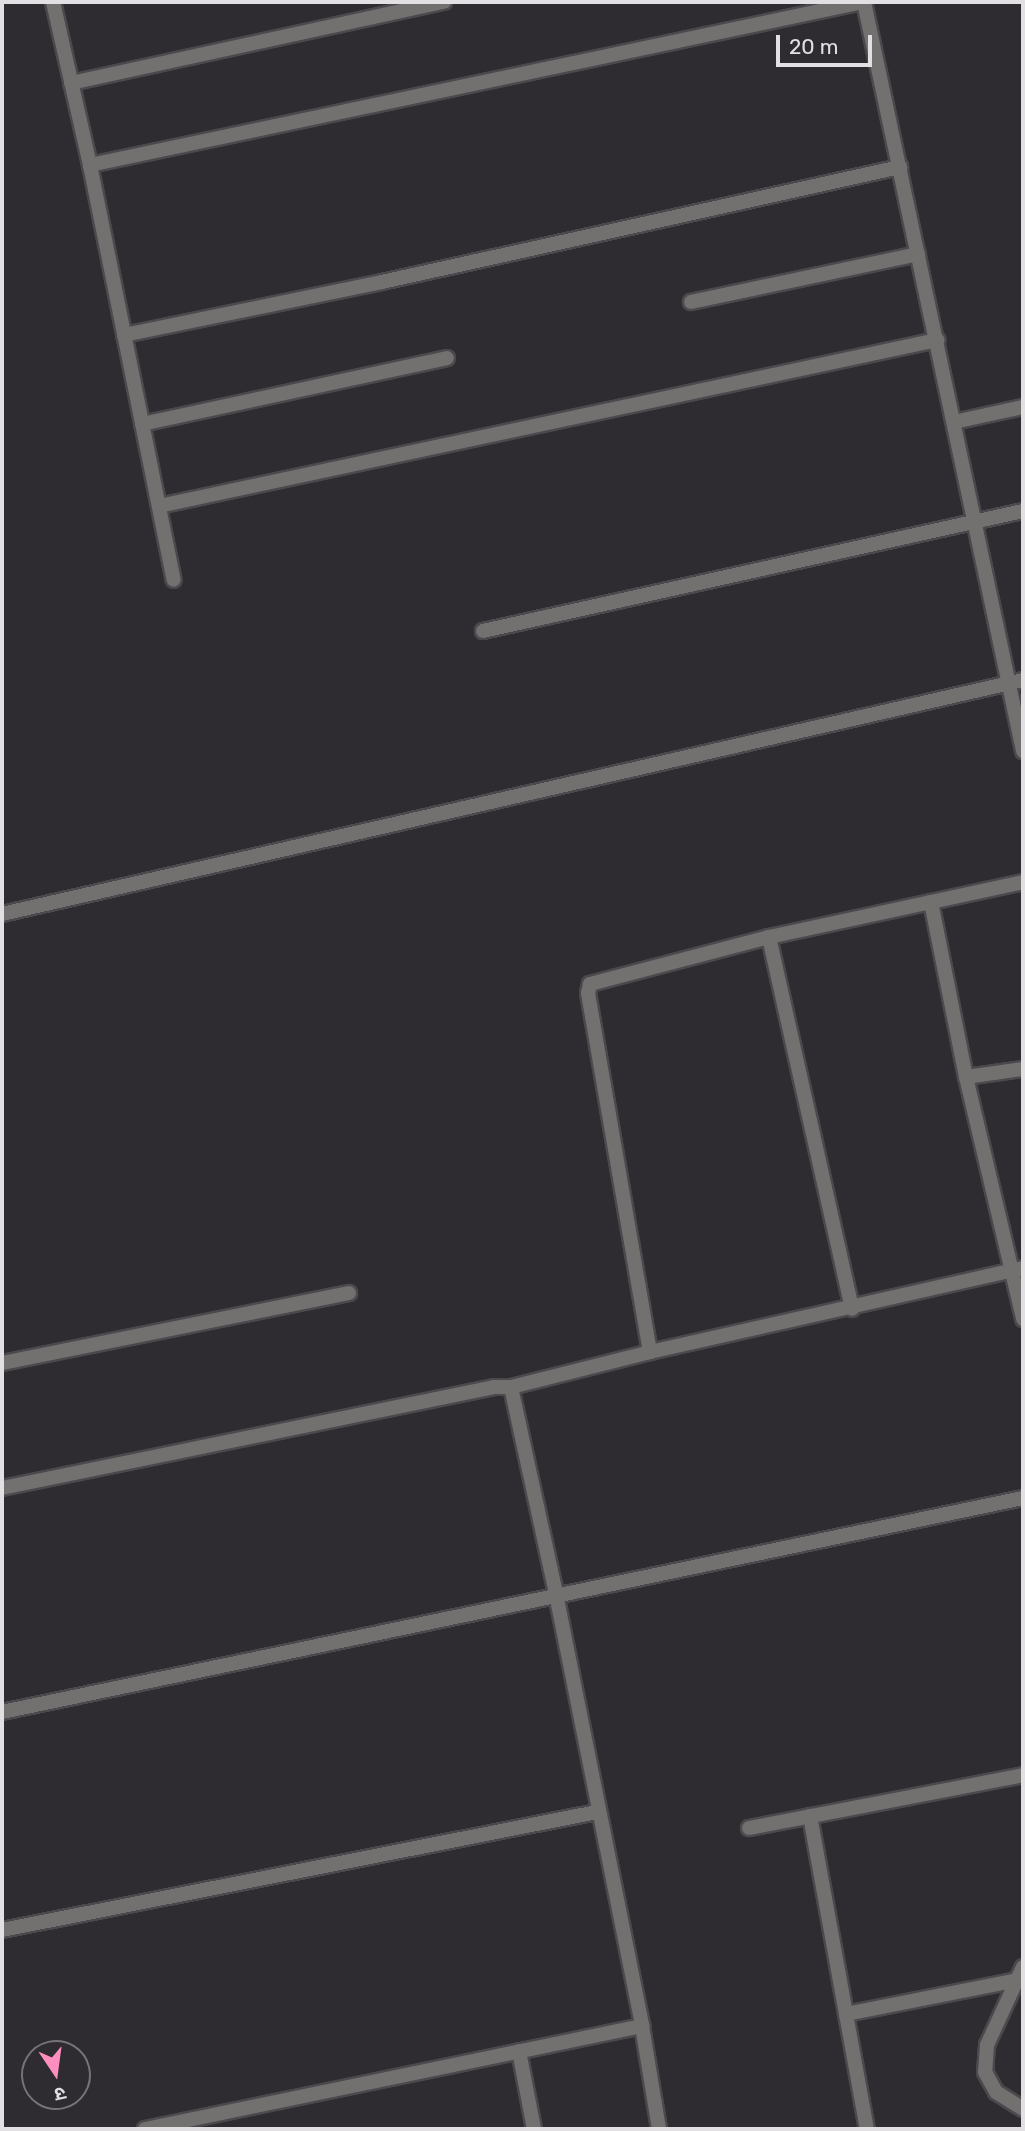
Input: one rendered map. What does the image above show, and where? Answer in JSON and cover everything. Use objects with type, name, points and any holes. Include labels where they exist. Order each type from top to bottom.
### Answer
[{"type":"street","points":[[53,2],[90,165],[174,580]]},
{"type":"street","points":[[71,83],[444,2]]},
{"type":"street","points":[[90,165],[864,2],[974,522],[1016,681],[1023,751]]},
{"type":"street","points":[[124,335],[382,282],[900,167]]},
{"type":"street","points":[[691,302],[918,254]]},
{"type":"street","points":[[159,506],[937,340]]},
{"type":"street","points":[[142,425],[447,358]]},
{"type":"street","points":[[954,422],[1023,407]]},
{"type":"street","points":[[483,631],[1023,511]]},
{"type":"street","points":[[2,914],[1016,681]]},
{"type":"street","points":[[650,1353],[588,993],[590,984],[769,937],[1023,882]]},
{"type":"street","points":[[931,902],[966,1077],[1019,1269],[1023,1319]]},
{"type":"street","points":[[769,937],[852,1309]]},
{"type":"street","points":[[966,1077],[1023,1069]]},
{"type":"street","points":[[2,1488],[494,1387],[511,1387],[1019,1269]]},
{"type":"street","points":[[2,1363],[349,1293]]},
{"type":"street","points":[[511,1387],[556,1594],[597,1812],[642,2026],[659,2129]]},
{"type":"street","points":[[2,1712],[1023,1498]]},
{"type":"street","points":[[749,1828],[1023,1775]]},
{"type":"street","points":[[2,1930],[597,1812]]},
{"type":"street","points":[[810,1816],[867,2129]]},
{"type":"street","points":[[846,2014],[1020,1973]]},
{"type":"street","points":[[1020,1973],[987,2045],[985,2072],[996,2092],[1023,2109]]},
{"type":"street","points":[[145,2129],[642,2026]]},
{"type":"street","points":[[519,2051],[534,2129]]}]
